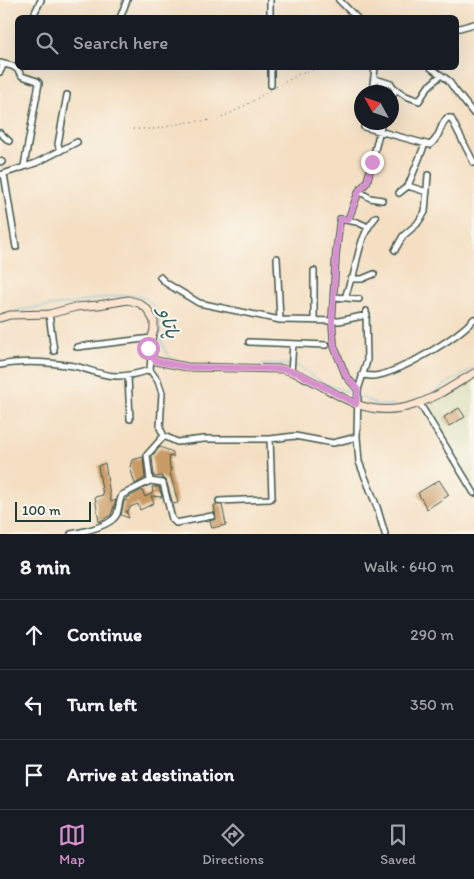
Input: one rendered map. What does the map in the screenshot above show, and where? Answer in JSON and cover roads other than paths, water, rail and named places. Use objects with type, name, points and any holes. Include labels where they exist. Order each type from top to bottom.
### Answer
[{"type":"street","points":[[34,12],[41,0]]},
{"type":"street","points":[[121,15],[127,0]]},
{"type":"street","points":[[270,0],[270,15]]},
{"type":"street","points":[[339,0],[354,15]]},
{"type":"street","points":[[459,27],[474,24]]},
{"type":"street","points":[[0,72],[2,64],[15,67]]},
{"type":"street","points":[[18,70],[22,76],[39,83],[24,166]]},
{"type":"street","points":[[271,70],[271,85]]},
{"type":"street","points":[[374,85],[375,70]]},
{"type":"street","points":[[434,70],[448,80],[474,114]]},
{"type":"street","points":[[399,91],[419,101],[428,87],[441,74]]},
{"type":"street","points":[[375,79],[392,85]]},
{"type":"street","points":[[60,151],[58,144],[68,95]]},
{"type":"street","points":[[373,130],[430,145],[438,138],[444,122],[451,118],[474,162]]},
{"type":"street","points":[[348,220],[359,191],[367,182],[379,132]]},
{"type":"street","points":[[0,134],[9,141]]},
{"type":"street","points":[[16,247],[2,174],[36,163],[77,142]]},
{"type":"street","points":[[399,193],[408,186],[425,144]]},
{"type":"street","points":[[395,250],[403,236],[425,212],[428,175]]},
{"type":"street","points":[[408,186],[427,192]]},
{"type":"street","points":[[359,191],[370,198],[382,200]]},
{"type":"street","points":[[345,298],[351,279],[354,277],[361,244],[368,227],[376,217]]},
{"type":"street","points":[[358,390],[346,376],[334,346],[332,321],[340,219],[368,227]]},
{"type":"street","points":[[277,258],[280,320]]},
{"type":"street","points":[[314,271],[314,321]]},
{"type":"street","points":[[351,279],[362,279],[374,274]]},
{"type":"street","points":[[160,277],[166,283],[199,303],[280,320],[339,321],[366,313],[367,361],[358,390],[356,404],[359,462],[377,507],[385,534]]},
{"type":"street","points":[[334,297],[359,299]]},
{"type":"street","points":[[0,318],[10,315],[49,314],[76,307],[128,300],[139,303],[147,309],[154,321],[154,330],[148,348],[151,356],[156,361],[187,367],[283,369],[298,373],[356,404],[379,410],[398,410],[420,404],[474,373]]},
{"type":"street","points":[[49,314],[54,351]]},
{"type":"street","points":[[362,375],[374,376],[416,360],[452,339],[474,319]]},
{"type":"street","points":[[77,347],[152,338]]},
{"type":"street","points":[[248,342],[326,345]]},
{"type":"street","points":[[291,372],[293,344]]},
{"type":"street","points":[[151,356],[150,370],[158,381],[162,393],[160,428],[164,436],[177,442],[204,439],[270,439],[295,436],[333,443],[357,437]]},
{"type":"street","points":[[0,365],[20,361],[75,366],[110,376],[128,376],[150,370]]},
{"type":"street","points":[[128,376],[130,418]]},
{"type":"street","points":[[420,404],[474,493]]},
{"type":"street","points":[[150,481],[147,455],[164,436]]},
{"type":"street","points":[[219,501],[270,499],[272,497],[270,439]]},
{"type":"street","points":[[71,534],[87,531],[114,519],[117,515],[122,495],[150,481],[163,483],[172,518],[176,523],[212,516]]},
{"type":"waterway","name":"پاتاو","points":[[16,311],[108,297],[130,296],[146,299],[153,305],[157,313],[165,351],[171,358],[180,362],[195,364]]},
{"type":"waterway","name":"پاتاو","points":[[259,365],[290,365]]},
{"type":"waterway","name":"پاتاو","points":[[294,366],[298,366],[323,383],[355,394]]},
{"type":"waterway","name":"پاتاو","points":[[432,394],[474,368]]},
{"type":"waterway","name":"پاتاو","points":[[359,396],[378,405],[395,405]]},
{"type":"waterway","name":"پاتاو","points":[[414,401],[426,396]]}]
